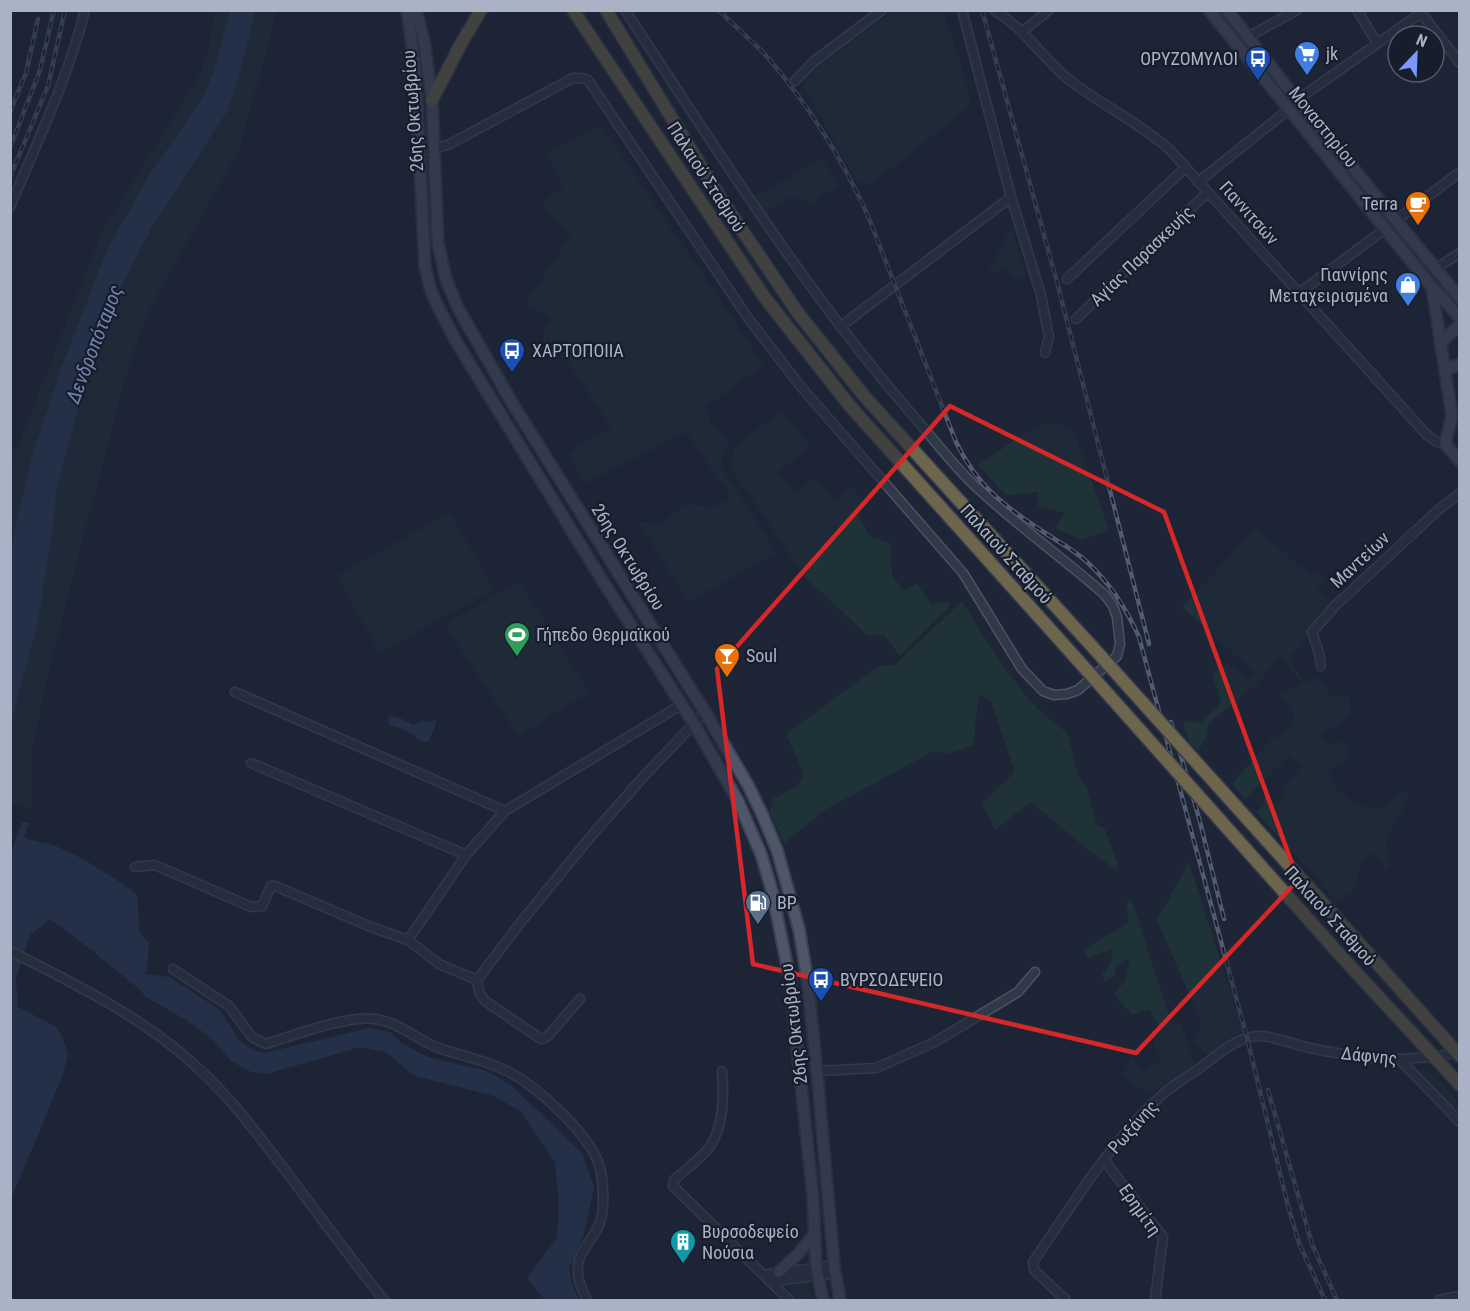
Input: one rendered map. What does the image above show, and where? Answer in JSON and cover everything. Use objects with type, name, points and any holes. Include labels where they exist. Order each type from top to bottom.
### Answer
[{"type":"highway","points":[[432,100],[481,10]]},
{"type":"highway","name":"Παλαιού Σταθμού","points":[[573,10],[765,298],[850,406],[1341,956],[1460,1085]]},
{"type":"highway","name":"Παλαιού Σταθμού","points":[[606,10],[722,199],[798,313],[865,397],[1458,1054]]},
{"type":"main road","name":"26ης Οκτωβρίου","points":[[406,10],[415,67],[424,266],[438,307],[499,413],[729,783],[761,854],[775,901],[790,980],[813,1197],[817,1271],[823,1300]]},
{"type":"main road","name":"26ης Οκτωβρίου","points":[[416,10],[424,41],[432,100],[439,253],[446,279],[458,308],[511,401],[705,712],[762,814],[782,866],[799,929],[817,1071],[834,1269],[840,1300]]},
{"type":"main road","name":"Μοναστηρίου","points":[[1209,10],[1431,287],[1459,317]]},
{"type":"main road","name":"Μοναστηρίου","points":[[1227,10],[1297,100],[1460,298]]},
{"type":"main road","points":[[1431,287],[1445,370],[1456,414],[1445,444]]},
{"type":"main road","points":[[1438,331],[1459,317]]},
{"type":"main road","points":[[1440,343],[1459,317]]},
{"type":"main road","points":[[1445,370],[1460,364]]},
{"type":"main road","name":"Γιαννιτσών","points":[[1445,444],[1460,461]]},
{"type":"main road","points":[[779,1272],[815,1233]]},
{"type":"street","points":[[10,207],[76,48],[85,10]]},
{"type":"street","points":[[419,151],[448,145],[573,78],[588,80],[748,318],[802,388],[963,573],[1022,669],[1043,691],[1067,694],[1078,690],[1117,656],[1120,644],[1119,628],[1113,606],[1096,587],[1005,513],[969,480],[878,375],[771,232],[625,10]]},
{"type":"street","points":[[795,81],[813,62],[882,10]]},
{"type":"street","points":[[962,10],[1011,197],[1041,295],[1049,337],[1045,353]]},
{"type":"street","name":"Γιαννιτσών","points":[[994,10],[1023,31],[1067,78],[1155,137],[1186,167],[1427,435],[1445,444]]},
{"type":"street","points":[[1023,31],[1049,10]]},
{"type":"street","points":[[1248,37],[1297,10]]},
{"type":"street","points":[[1357,10],[1377,43]]},
{"type":"street","name":"Αγίας Παρασκευής","points":[[1198,182],[1288,110],[1297,100],[1422,13],[1460,63]]},
{"type":"street","points":[[1067,279],[1186,167]]},
{"type":"street","points":[[1395,221],[1460,172]]},
{"type":"street","name":"Αγίας Παρασκευής","points":[[1076,319],[1208,192]]},
{"type":"street","points":[[840,327],[1011,197]]},
{"type":"street","points":[[1299,293],[1385,229]]},
{"type":"street","points":[[1435,269],[1460,253]]},
{"type":"street","name":"Μαντείων","points":[[1321,666],[1312,632],[1335,606],[1460,492]]},
{"type":"street","points":[[235,692],[505,811]]},
{"type":"street","points":[[408,940],[466,855],[505,811],[681,705]]},
{"type":"street","points":[[580,999],[547,1037],[541,1039],[485,1000],[479,992],[477,980],[592,835],[705,712]]},
{"type":"street","points":[[251,763],[466,855]]},
{"type":"street","points":[[135,867],[155,866],[250,907],[262,906],[271,886],[275,886],[371,927],[408,940],[439,964],[477,980]]},
{"type":"street","points":[[10,951],[86,990],[142,1024],[199,1069],[223,1093],[258,1135],[384,1300]]},
{"type":"street","points":[[173,969],[228,1006],[252,1037],[266,1044],[346,1022],[378,1019],[436,1047],[478,1059],[527,1082],[549,1101],[576,1130],[597,1159],[601,1172],[603,1195],[601,1221],[580,1255],[578,1270],[578,1281],[587,1300]]},
{"type":"street","points":[[817,1071],[876,1068],[935,1042],[1018,992],[1035,972]]},
{"type":"street","name":"Ρωξάνης","points":[[1066,1300],[1035,1271],[1032,1266],[1033,1262],[1104,1160],[1166,1092],[1237,1042],[1260,1036],[1279,1041]]},
{"type":"street","name":"Δάφνης","points":[[1279,1041],[1361,1057],[1400,1060],[1458,1054]]},
{"type":"street","points":[[1400,1060],[1460,1122]]},
{"type":"street","points":[[722,1071],[723,1103],[709,1148],[674,1180],[673,1186],[789,1300]]},
{"type":"street","name":"Ερημίτη","points":[[1104,1160],[1163,1237],[1155,1300]]},
{"type":"street","points":[[764,1275],[834,1269]]},
{"type":"street","points":[[771,1282],[817,1271]]},
{"type":"street","points":[[1439,1300],[1460,1296]]},
{"type":"highlighted area","points":[[950,406],[1164,512],[1298,880],[1136,1053],[753,964],[717,669]]},
{"type":"shaded area","points":[[895,10],[943,11],[969,90],[970,106],[873,183],[858,183],[803,86],[817,64]]},
{"type":"shaded area","points":[[215,11],[275,11],[271,35],[238,152],[150,308],[130,361],[52,656],[31,755],[32,811],[11,802],[10,466],[104,228],[197,80],[207,56]]},
{"type":"shaded area","points":[[602,126],[764,365],[708,405],[710,424],[729,440],[720,465],[777,553],[688,602],[639,522],[663,523],[685,504],[716,505],[731,497],[686,432],[586,483],[567,453],[611,427],[554,341],[543,346],[544,330],[552,318],[525,303],[571,236],[541,204],[563,186],[546,153]]},
{"type":"shaded area","points":[[822,158],[839,185],[811,204],[798,198],[792,198],[766,212],[753,196],[769,189]]},
{"type":"shaded area","points":[[1012,228],[1026,276],[1018,280],[1005,269],[989,274]]},
{"type":"shaded area","points":[[782,411],[810,446],[778,473],[795,494],[814,478],[838,501],[849,485],[864,500],[858,515],[870,537],[890,543],[892,575],[903,590],[917,584],[932,605],[947,601],[950,606],[900,656],[884,635],[867,635],[804,576],[729,465],[736,446]]},
{"type":"shaded area","points":[[1057,422],[1065,429],[1072,426],[1109,530],[1081,540],[1055,528],[1065,513],[1038,506],[1038,492],[1006,495],[978,465],[1036,426]]},
{"type":"shaded area","points":[[450,512],[494,589],[380,653],[337,576]]},
{"type":"shaded area","points":[[1258,529],[1310,576],[1320,572],[1325,581],[1316,589],[1336,602],[1311,623],[1303,645],[1289,658],[1305,683],[1317,677],[1335,700],[1342,693],[1349,696],[1351,715],[1321,735],[1332,745],[1347,742],[1350,751],[1346,763],[1328,771],[1331,779],[1341,793],[1348,798],[1363,806],[1379,810],[1405,791],[1410,796],[1386,840],[1388,857],[1392,863],[1386,870],[1373,853],[1363,859],[1353,892],[1336,901],[1256,812],[1264,805],[1265,796],[1271,801],[1280,803],[1286,795],[1281,789],[1302,766],[1289,756],[1245,799],[1232,784],[1269,742],[1290,727],[1294,714],[1278,695],[1301,682],[1280,657],[1257,684],[1208,724],[1207,737],[1198,751],[1189,742],[1183,724],[1186,720],[1202,723],[1221,702],[1212,674],[1228,663],[1248,680],[1256,674],[1182,607]]},
{"type":"shaded area","name":"Γήπεδο Θερμαϊκού","points":[[519,581],[589,692],[518,736],[445,625]]},
{"type":"shaded area","points":[[962,601],[1022,691],[1051,721],[1067,732],[1078,775],[1087,788],[1097,825],[1105,829],[1117,862],[1118,872],[1031,802],[995,830],[982,803],[1015,772],[991,701],[979,694],[973,746],[950,753],[932,752],[823,811],[784,844],[770,812],[774,798],[796,787],[804,774],[786,734],[879,666],[895,665]]},
{"type":"shaded area","points":[[1189,862],[1244,1035],[1206,1055],[1192,1039],[1202,1024],[1157,920]]},
{"type":"shaded area","points":[[1132,900],[1171,1022],[1181,1023],[1195,1064],[1149,1095],[1122,1075],[1132,1057],[1145,1071],[1163,1058],[1153,1043],[1161,1030],[1149,1009],[1132,1015],[1114,994],[1125,981],[1130,958],[1116,967],[1115,976],[1105,982],[1102,974],[1111,963],[1113,949],[1087,958],[1083,950],[1128,923],[1127,902]]},
{"type":"shaded area","points":[[1415,1069],[1428,1073],[1445,1087],[1459,1104],[1459,1116]]},
{"type":"shaded area","points":[[808,1281],[813,1300],[795,1300],[790,1294],[790,1282]]},
{"type":"water","name":"Δενδροπόταμος","points":[[230,11],[255,11],[228,110],[153,225],[119,291],[79,406],[57,486],[52,535],[38,621],[11,723],[11,546],[32,457],[62,366],[107,250],[148,177],[204,96],[214,70]]},
{"type":"water","points":[[389,716],[413,725],[422,721],[431,722],[436,718],[436,724],[430,740],[424,742],[418,740],[415,735],[391,726],[388,723]]},
{"type":"water","points":[[22,822],[29,823],[24,837],[56,846],[70,853],[100,869],[137,894],[140,933],[149,943],[146,974],[169,977],[219,1009],[240,1041],[251,1049],[264,1053],[369,1028],[390,1032],[403,1044],[427,1057],[484,1070],[511,1085],[582,1153],[594,1188],[583,1237],[569,1269],[579,1300],[545,1300],[527,1278],[557,1238],[559,1207],[555,1162],[521,1112],[494,1096],[415,1076],[385,1052],[360,1047],[267,1074],[251,1072],[231,1061],[211,1038],[186,1020],[146,997],[138,988],[50,919],[30,935],[16,979],[18,1007],[55,1026],[62,1036],[68,1054],[62,1077],[11,1199],[10,856]]},
{"type":"railway","points":[[10,148],[40,70],[54,10]]},
{"type":"railway","points":[[10,177],[48,86],[65,10]]},
{"type":"railway","points":[[719,10],[784,77],[824,134],[848,174],[868,216],[956,442],[973,471],[1004,504],[1072,550],[1096,570],[1111,588],[1134,626],[1139,637],[1247,1038],[1288,1206],[1299,1243],[1325,1300]]},
{"type":"railway","points":[[982,10],[1057,282],[1149,644]]},
{"type":"railway","points":[[10,112],[26,73],[38,19]]},
{"type":"railway","points":[[1171,722],[1199,818],[1224,919]]},
{"type":"railway","points":[[1268,1090],[1312,1244],[1337,1300]]},
{"type":"place","name":"jk","points":[[1307,77]]},
{"type":"place","name":"ΟΡΥΖΟΜΥΛΟΙ","points":[[1258,82]]},
{"type":"place","name":"Terra","points":[[1418,227]]},
{"type":"place","name":"Γιαννίρης Μεταχειρισμένα","points":[[1408,308]]},
{"type":"place","name":"ΧΑΡΤΟΠΟΙΙΑ","points":[[512,374]]},
{"type":"place","name":"Γήπεδο Θερμαϊκού","points":[[517,658]]},
{"type":"place","name":"Soul","points":[[727,679]]},
{"type":"place","name":"BP","points":[[758,926]]},
{"type":"place","name":"ΒΥΡΣΟΔΕΨΕΙΟ","points":[[821,1003]]},
{"type":"place","name":"Βυρσοδεψείο Νούσια","points":[[683,1265]]}]
